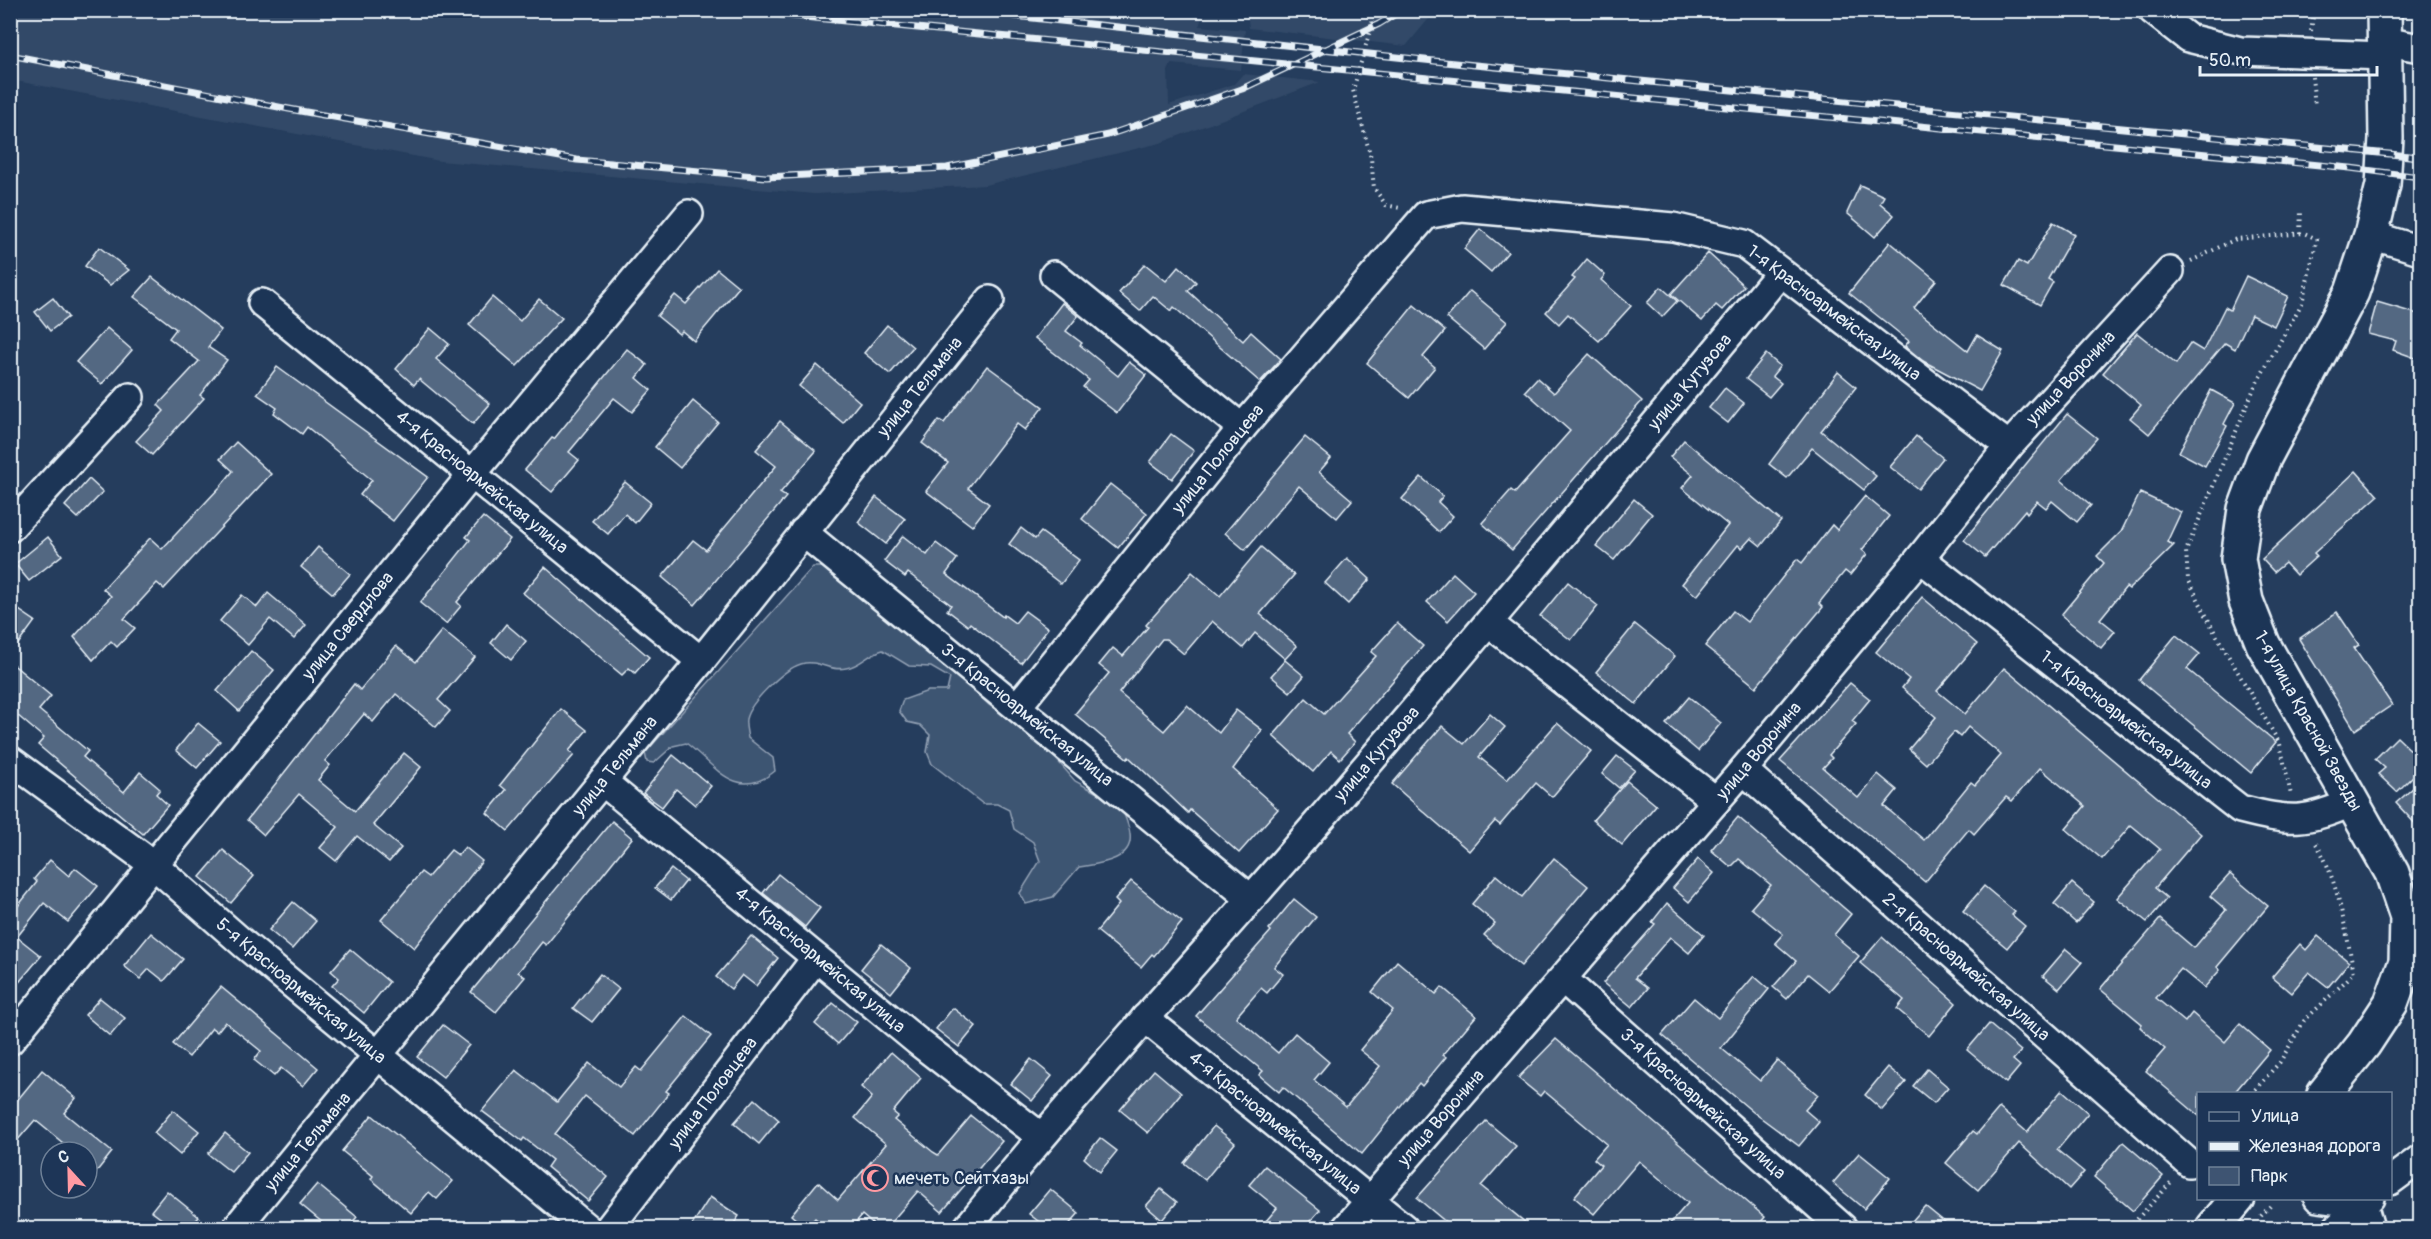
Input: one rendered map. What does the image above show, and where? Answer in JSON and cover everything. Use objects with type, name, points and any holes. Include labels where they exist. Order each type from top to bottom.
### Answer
[{"type":"main road","name":"1-я улица Красной Звезды","points":[[2327,1092],[2364,1044],[2391,1003],[2406,962],[2407,917],[2392,873],[2263,644],[2246,601],[2238,560],[2245,509],[2263,460],[2352,291],[2371,235],[2383,185],[2386,138],[2384,36]]},
{"type":"main road","points":[[2213,1228],[2236,1200]]},
{"type":"street","points":[[2152,10],[2188,38],[2241,51],[2384,36],[2421,48]]},
{"type":"street","name":"1-я Красноармейская улица","points":[[1426,215],[1462,208],[1673,227],[1744,244],[2009,446]]},
{"type":"street","name":"улица Свердлова","points":[[10,1041],[473,473],[689,214]]},
{"type":"street","name":"улица Половцева","points":[[1017,707],[1242,428],[1426,215]]},
{"type":"street","points":[[2371,235],[2421,250]]},
{"type":"street","name":"улица Воронина","points":[[1346,1228],[1743,770],[1920,558],[2009,446],[2170,271]]},
{"type":"street","name":"улица Кутузова","points":[[967,1228],[1040,1136],[1251,899],[1490,624],[1780,273]]},
{"type":"street","points":[[1054,275],[1242,428]]},
{"type":"street","name":"улица Тельмана","points":[[236,1228],[379,1057],[701,661],[990,300]]},
{"type":"street","name":"4-я Красноармейская улица","points":[[262,303],[701,661]]},
{"type":"street","points":[[10,528],[130,397]]},
{"type":"street","name":"3-я Красноармейская улица","points":[[803,532],[1251,899]]},
{"type":"street","name":"1-я Красноармейская улица","points":[[1920,558],[2240,809],[2279,819],[2317,817],[2353,802]]},
{"type":"street","points":[[1490,624],[1716,801]]},
{"type":"street","name":"5-я Красноармейская улица","points":[[10,760],[154,865],[244,945],[587,1228]]},
{"type":"street","name":"2-я Красноармейская улица","points":[[1743,770],[2188,1163]]},
{"type":"street","name":"4-я Красноармейская улица","points":[[602,781],[917,1041],[1040,1136]]},
{"type":"street","name":"улица Половцева","points":[[609,1228],[816,958]]},
{"type":"street","name":"3-я Красноармейская улица","points":[[1563,979],[1843,1228]]},
{"type":"street","name":"4-я Красноармейская улица","points":[[1145,1018],[1404,1228]]},
{"type":"street","points":[[2392,1180],[2421,1159]]},
{"type":"street","points":[[2329,1200],[2366,1207]]},
{"type":"street","points":[[2337,1228],[2366,1207]]},
{"type":"path","points":[[1376,10],[1353,90],[1371,158],[1374,188],[1386,204],[1426,215]]},
{"type":"path","points":[[2300,233],[2301,212]]},
{"type":"path","points":[[2129,1228],[2188,1163]]},
{"type":"shaded area","points":[[1247,10],[1445,11],[1431,16],[1406,46],[1249,28]]},
{"type":"shaded area","points":[[10,11],[1204,11],[1199,26],[1245,30],[1241,70],[1171,64],[1168,71],[1169,105],[1234,84],[1243,74],[1320,82],[1160,143],[985,185],[815,194],[440,161],[11,80]]},
{"type":"green space","points":[[813,567],[825,567],[976,675],[983,699],[989,705],[1037,737],[1075,781],[1121,806],[1130,834],[1130,843],[1126,850],[1113,860],[1079,867],[1053,897],[1026,904],[1020,893],[1040,861],[1033,842],[1014,829],[1009,810],[997,804],[983,804],[932,764],[927,752],[930,735],[920,725],[907,722],[899,711],[903,700],[928,691],[947,691],[950,678],[931,667],[909,666],[883,650],[846,668],[840,669],[813,663],[801,664],[786,672],[761,695],[749,712],[746,724],[748,738],[773,758],[775,771],[761,780],[749,783],[737,782],[726,777],[686,743],[673,746],[654,763],[647,762],[645,753]]},
{"type":"building","points":[[1860,185],[1884,196],[1880,203],[1894,215],[1875,237],[1847,213]]},
{"type":"building","points":[[2053,222],[2074,234],[2048,279],[2053,282],[2040,305],[2004,285],[2018,261],[2027,266]]},
{"type":"building","points":[[1480,229],[1508,252],[1491,272],[1464,249]]},
{"type":"building","points":[[1890,242],[1936,280],[1914,308],[1968,351],[1977,335],[2003,351],[1980,391],[1923,361],[1905,346],[1909,341],[1849,293]]},
{"type":"building","points":[[99,247],[129,270],[110,285],[85,266]]},
{"type":"building","points":[[1708,253],[1744,286],[1722,310],[1716,305],[1702,321],[1671,294]]},
{"type":"building","points":[[1587,259],[1605,275],[1601,280],[1631,306],[1599,341],[1568,314],[1559,324],[1546,312],[1575,279],[1572,277]]},
{"type":"building","points":[[1145,264],[1166,281],[1179,266],[1196,282],[1188,291],[1243,341],[1251,332],[1281,359],[1260,382],[1174,307],[1171,311],[1153,296],[1140,311],[1119,293]]},
{"type":"building","points":[[717,269],[739,287],[694,341],[682,331],[679,334],[657,316],[675,295],[686,304]]},
{"type":"building","points":[[2246,276],[2288,296],[2274,326],[2251,315],[2235,349],[2225,343],[2149,434],[2130,418],[2141,405],[2103,373],[2137,333],[2176,364],[2190,343],[2203,351],[2225,307],[2230,310]]},
{"type":"building","points":[[152,277],[221,330],[208,347],[227,360],[200,395],[204,398],[152,455],[136,441],[164,411],[158,405],[199,361],[169,338],[176,329],[134,297]]},
{"type":"building","points":[[1661,287],[1677,301],[1662,317],[1647,303]]},
{"type":"building","points":[[1470,291],[1507,322],[1484,349],[1447,318]]},
{"type":"building","points":[[492,297],[520,321],[539,299],[562,318],[517,366],[469,325]]},
{"type":"building","points":[[53,298],[68,317],[50,331],[35,312]]},
{"type":"building","points":[[2377,302],[2421,315],[2421,360],[2393,350],[2396,341],[2368,334]]},
{"type":"building","points":[[1062,303],[1078,316],[1066,331],[1082,343],[1080,345],[1118,376],[1129,362],[1146,375],[1117,413],[1083,387],[1089,380],[1035,338]]},
{"type":"building","points":[[1414,305],[1445,331],[1423,357],[1435,367],[1409,398],[1367,363]]},
{"type":"building","points":[[887,325],[913,347],[890,374],[864,353]]},
{"type":"building","points":[[107,328],[132,350],[102,384],[76,362]]},
{"type":"building","points":[[430,328],[449,344],[436,359],[490,404],[473,424],[419,379],[414,385],[396,369]]},
{"type":"building","points":[[627,349],[647,365],[637,378],[651,390],[632,412],[614,398],[569,452],[579,460],[552,492],[525,470],[552,438],[554,439]]},
{"type":"building","points":[[1589,354],[1642,401],[1512,550],[1482,523],[1511,490],[1515,493],[1570,431],[1525,391],[1537,378],[1554,393]]},
{"type":"building","points":[[1766,354],[1780,366],[1772,376],[1781,383],[1769,397],[1746,379]]},
{"type":"building","points":[[817,365],[860,402],[843,423],[799,386]]},
{"type":"building","points":[[987,366],[1043,407],[1025,430],[1017,424],[968,488],[989,504],[972,526],[926,491],[948,463],[922,443],[939,420],[944,423]]},
{"type":"building","points":[[277,367],[428,477],[393,521],[360,495],[372,480],[307,427],[302,434],[274,413],[277,408],[257,394]]},
{"type":"building","points":[[1838,372],[1856,387],[1821,431],[1876,476],[1864,490],[1812,448],[1787,478],[1769,464]]},
{"type":"building","points":[[1725,388],[1744,403],[1728,423],[1709,408]]},
{"type":"building","points":[[2211,390],[2235,403],[2224,424],[2227,426],[2205,466],[2179,452]]},
{"type":"building","points":[[693,401],[718,422],[680,468],[655,447]]},
{"type":"building","points":[[2067,414],[2097,438],[2061,480],[2091,505],[2077,522],[2052,501],[2046,508],[2037,501],[2027,513],[2025,510],[1985,557],[1964,540]]},
{"type":"building","points":[[780,421],[816,451],[780,493],[786,497],[695,605],[662,577],[693,540],[706,550],[776,466],[756,450]]},
{"type":"building","points":[[1171,434],[1194,451],[1172,479],[1150,462]]},
{"type":"building","points":[[1916,436],[1943,458],[1918,489],[1890,467]]},
{"type":"building","points":[[1305,437],[1331,458],[1319,472],[1352,500],[1337,518],[1299,486],[1245,550],[1225,533]]},
{"type":"building","points":[[1684,440],[1781,521],[1761,546],[1751,538],[1742,548],[1738,545],[1697,596],[1682,584],[1728,525],[1682,488],[1693,475],[1670,457]]},
{"type":"building","points":[[236,442],[271,474],[164,589],[157,583],[124,619],[135,628],[117,647],[111,641],[93,660],[74,637],[111,596],[103,589],[150,538],[162,549],[220,487],[233,471],[220,459]]},
{"type":"building","points":[[2356,471],[2378,496],[2314,553],[2317,556],[2296,575],[2285,563],[2274,572],[2262,559]]},
{"type":"building","points":[[1421,477],[1443,496],[1438,502],[1453,516],[1439,532],[1402,499]]},
{"type":"building","points":[[89,479],[103,492],[78,518],[65,506]]},
{"type":"building","points":[[625,482],[651,503],[635,523],[625,514],[608,534],[592,521]]},
{"type":"building","points":[[1110,484],[1147,513],[1118,548],[1082,519]]},
{"type":"building","points":[[2140,493],[2181,512],[2167,542],[2174,545],[2129,589],[2126,587],[2100,619],[2115,631],[2101,648],[2061,615],[2104,563],[2097,556],[2121,532]]},
{"type":"building","points":[[1865,496],[1889,516],[1862,550],[1867,554],[1850,575],[1845,571],[1819,603],[1823,607],[1756,687],[1705,646],[1733,611],[1747,622],[1797,559],[1802,563],[1832,525],[1837,530]]},
{"type":"building","points":[[876,497],[905,519],[886,544],[858,522]]},
{"type":"building","points":[[1634,499],[1652,514],[1614,560],[1596,546]]},
{"type":"building","points":[[483,517],[510,539],[457,602],[461,606],[446,624],[420,603],[470,540],[466,537]]},
{"type":"building","points":[[1021,528],[1035,539],[1041,532],[1079,560],[1061,584],[1009,544]]},
{"type":"building","points":[[903,536],[927,555],[936,543],[957,559],[946,574],[1003,617],[1004,615],[1015,623],[1025,611],[1048,628],[1021,663],[970,623],[968,626],[947,610],[951,605],[908,573],[905,577],[884,561]]},
{"type":"building","points":[[48,537],[62,555],[29,581],[15,564]]},
{"type":"building","points":[[318,547],[350,574],[333,594],[301,567]]},
{"type":"building","points":[[1261,547],[1294,575],[1260,614],[1297,646],[1285,659],[1255,633],[1243,648],[1212,621],[1184,654],[1166,639],[1162,639],[1119,693],[1164,731],[1187,705],[1219,733],[1236,710],[1262,730],[1233,769],[1278,809],[1239,853],[1190,810],[1188,813],[1129,757],[1128,759],[1075,714],[1109,673],[1099,665],[1113,648],[1123,656],[1148,627],[1146,625],[1192,572],[1220,596]]},
{"type":"building","points":[[1347,558],[1370,579],[1348,604],[1325,583]]},
{"type":"building","points":[[545,567],[649,657],[635,673],[629,668],[622,675],[523,593]]},
{"type":"building","points":[[1453,573],[1474,592],[1448,621],[1427,602]]},
{"type":"building","points":[[1568,582],[1598,606],[1571,640],[1540,616]]},
{"type":"building","points":[[268,593],[306,625],[294,639],[270,619],[248,645],[220,621],[242,595],[257,607]]},
{"type":"building","points":[[1922,597],[1977,644],[1937,691],[1965,714],[2004,668],[2201,834],[2155,888],[2167,898],[2147,922],[2117,898],[2160,849],[2131,825],[2102,859],[2066,829],[2085,806],[2040,768],[2012,801],[2006,797],[1974,834],[1969,829],[1925,882],[1780,761],[1850,683],[1870,699],[1852,721],[1856,724],[1829,755],[1832,758],[1823,768],[1858,798],[1878,774],[1897,790],[1884,806],[1924,840],[1971,782],[1975,785],[2001,755],[1968,727],[1960,737],[1954,732],[1926,764],[1909,749],[1936,717],[1902,688],[1909,679],[1876,652]]},
{"type":"building","points":[[10,604],[35,621],[10,655]]},
{"type":"building","points":[[2337,612],[2359,645],[2354,648],[2392,705],[2355,730],[2299,639]]},
{"type":"building","points":[[1397,623],[1423,646],[1347,734],[1355,742],[1340,759],[1331,751],[1313,772],[1273,736],[1306,698],[1324,714],[1376,656],[1371,652]]},
{"type":"building","points":[[506,624],[526,641],[511,660],[491,643]]},
{"type":"building","points":[[1635,624],[1675,656],[1636,704],[1596,672]]},
{"type":"building","points":[[442,630],[475,657],[438,700],[450,711],[436,727],[396,694],[373,722],[364,714],[325,761],[330,765],[318,780],[355,811],[404,753],[421,767],[373,825],[401,848],[389,862],[357,836],[336,861],[320,848],[338,827],[299,794],[264,835],[247,820],[354,684],[360,690],[396,646],[416,662]]},
{"type":"building","points":[[2176,635],[2200,654],[2187,669],[2276,742],[2251,773],[2139,680]]},
{"type":"building","points":[[251,651],[274,670],[239,711],[217,691]]},
{"type":"building","points":[[1285,660],[1304,676],[1290,692],[1271,676]]},
{"type":"building","points":[[10,662],[51,696],[39,710],[88,751],[83,757],[124,792],[140,772],[160,789],[156,794],[168,805],[143,834],[38,745],[44,738],[10,709]]},
{"type":"building","points":[[1689,697],[1721,723],[1698,751],[1666,724]]},
{"type":"building","points":[[561,709],[587,730],[569,751],[574,755],[508,831],[487,813],[506,790],[500,785]]},
{"type":"building","points":[[1490,714],[1505,727],[1479,757],[1507,780],[1557,723],[1591,751],[1552,797],[1536,783],[1500,825],[1495,821],[1469,851],[1392,784],[1442,726],[1464,744]]},
{"type":"building","points":[[198,723],[220,741],[197,768],[176,750]]},
{"type":"building","points":[[2397,737],[2421,760],[2421,768],[2397,792],[2378,774],[2385,768],[2375,759]]},
{"type":"building","points":[[673,755],[711,786],[695,805],[676,789],[662,807],[643,793]]},
{"type":"building","points":[[1617,756],[1635,770],[1619,788],[1602,774]]},
{"type":"building","points":[[1627,781],[1656,805],[1622,845],[1593,820]]},
{"type":"building","points":[[2421,781],[2421,830],[2396,803]]},
{"type":"building","points":[[1738,817],[1851,914],[1834,935],[1859,956],[1829,991],[1808,974],[1787,999],[1773,987],[1796,961],[1775,943],[1783,934],[1751,908],[1771,885],[1739,859],[1731,867],[1711,850]]},
{"type":"building","points":[[612,821],[632,838],[546,945],[542,942],[518,972],[525,977],[496,1012],[471,992]]},
{"type":"building","points":[[465,847],[482,861],[414,948],[381,920],[421,872],[428,877],[451,850],[458,855]]},
{"type":"building","points":[[223,850],[254,876],[231,903],[200,877]]},
{"type":"building","points":[[1554,858],[1588,886],[1521,966],[1484,935],[1495,923],[1472,904],[1496,875],[1522,897]]},
{"type":"building","points":[[1698,859],[1714,873],[1689,902],[1673,888]]},
{"type":"building","points":[[50,860],[69,876],[75,868],[98,886],[68,922],[44,903],[17,937],[41,956],[10,993],[10,916],[37,882],[34,879]]},
{"type":"building","points":[[671,869],[686,881],[671,900],[655,888]]},
{"type":"building","points":[[778,874],[820,908],[805,927],[763,893]]},
{"type":"building","points":[[2230,874],[2268,906],[2217,967],[2220,970],[2204,988],[2181,969],[2156,998],[2185,1022],[2192,1013],[2225,1042],[2240,1024],[2270,1050],[2235,1092],[2197,1092],[2197,1114],[2146,1071],[2165,1049],[2140,1027],[2142,1024],[2100,989],[2160,919],[2194,948],[2226,910],[2210,896]]},
{"type":"building","points":[[1131,881],[1182,922],[1154,956],[1152,954],[1141,967],[1097,931],[1119,904],[1115,900]]},
{"type":"building","points":[[2072,883],[2094,902],[2076,923],[2054,904]]},
{"type":"building","points":[[1984,886],[2015,912],[2012,915],[2025,926],[2007,948],[1963,911]]},
{"type":"building","points":[[1294,899],[1316,917],[1274,967],[1283,974],[1267,993],[1261,988],[1236,1017],[1278,1053],[1295,1033],[1329,1062],[1314,1080],[1346,1107],[1380,1066],[1360,1050],[1393,1010],[1372,992],[1397,961],[1436,994],[1442,987],[1476,1016],[1443,1055],[1446,1057],[1422,1086],[1419,1083],[1362,1154],[1283,1087],[1279,1092],[1259,1075],[1263,1071],[1196,1016],[1271,931],[1269,929]]},
{"type":"building","points":[[293,902],[316,921],[292,949],[269,930]]},
{"type":"building","points":[[1667,903],[1704,935],[1689,953],[1670,937],[1635,978],[1648,988],[1632,1007],[1603,983],[1655,924],[1652,922]]},
{"type":"building","points":[[151,933],[183,959],[164,981],[149,969],[140,979],[124,966]]},
{"type":"building","points":[[751,936],[778,958],[756,986],[742,975],[731,989],[716,977]]},
{"type":"building","points":[[2318,936],[2349,962],[2328,987],[2309,972],[2291,993],[2272,977],[2300,944],[2306,950]]},
{"type":"building","points":[[1882,937],[1956,1003],[1929,1036],[1897,1009],[1904,1000],[1860,963]]},
{"type":"building","points":[[881,944],[911,968],[891,993],[861,969]]},
{"type":"building","points":[[350,949],[389,982],[364,1013],[332,986],[339,978],[331,971]]},
{"type":"building","points":[[2066,949],[2082,962],[2059,989],[2043,976]]},
{"type":"building","points":[[600,974],[619,989],[592,1022],[573,1008]]},
{"type":"building","points":[[1754,976],[1769,989],[1721,1048],[1760,1081],[1777,1060],[1818,1095],[1805,1110],[1819,1122],[1799,1146],[1753,1112],[1662,1035],[1694,998],[1718,1018]]},
{"type":"building","points":[[221,987],[318,1068],[303,1086],[281,1068],[274,1076],[254,1060],[261,1051],[225,1022],[217,1032],[212,1028],[189,1057],[173,1044]]},
{"type":"building","points":[[100,998],[125,1018],[110,1036],[85,1015]]},
{"type":"building","points":[[833,1003],[857,1022],[838,1044],[815,1024]]},
{"type":"building","points":[[953,1008],[976,1026],[959,1047],[936,1029]]},
{"type":"building","points":[[686,1016],[711,1036],[666,1091],[669,1093],[635,1136],[585,1096],[555,1134],[608,1177],[588,1201],[547,1167],[552,1160],[524,1138],[522,1141],[482,1111],[516,1070],[557,1102],[589,1063],[619,1087],[636,1067],[641,1071]]},
{"type":"building","points":[[1989,1024],[2021,1051],[2013,1060],[2020,1066],[2006,1083],[1967,1050]]},
{"type":"building","points":[[443,1025],[469,1045],[443,1077],[417,1057]]},
{"type":"building","points":[[1556,1039],[1765,1217],[1756,1228],[1666,1228],[1688,1203],[1639,1161],[1594,1214],[1574,1197],[1601,1165],[1594,1159],[1607,1144],[1544,1091],[1540,1096],[1518,1078]]},
{"type":"building","points":[[891,1052],[921,1078],[893,1112],[898,1116],[894,1120],[933,1152],[938,1155],[971,1116],[1002,1141],[942,1212],[918,1191],[886,1228],[877,1228],[862,1215],[851,1228],[827,1228],[815,1218],[806,1228],[791,1215],[818,1182],[838,1200],[886,1144],[855,1118],[872,1097],[861,1087]]},
{"type":"building","points":[[1031,1059],[1052,1076],[1032,1101],[1011,1084]]},
{"type":"building","points":[[1888,1067],[1906,1082],[1882,1110],[1865,1095]]},
{"type":"building","points":[[1927,1069],[1948,1087],[1934,1103],[1913,1086]]},
{"type":"building","points":[[42,1070],[76,1098],[64,1113],[97,1140],[59,1140],[35,1120],[10,1149],[10,1109]]},
{"type":"building","points":[[1154,1070],[1181,1093],[1148,1133],[1120,1110]]},
{"type":"building","points":[[2062,1090],[2088,1113],[2057,1150],[2084,1172],[2069,1189],[2019,1143],[1978,1190],[1946,1163],[1973,1131],[1977,1134],[1999,1108],[2027,1132]]},
{"type":"building","points":[[755,1099],[779,1120],[759,1144],[734,1123]]},
{"type":"building","points":[[173,1110],[199,1131],[180,1155],[154,1133]]},
{"type":"building","points":[[372,1115],[453,1181],[437,1199],[429,1192],[411,1213],[371,1179],[373,1176],[342,1151]]},
{"type":"building","points":[[1486,1121],[1516,1146],[1481,1186],[1532,1228],[1453,1228],[1417,1198]]},
{"type":"building","points":[[1214,1126],[1235,1143],[1205,1180],[1184,1163]]},
{"type":"building","points":[[225,1133],[248,1152],[231,1172],[208,1154]]},
{"type":"building","points":[[1100,1138],[1117,1151],[1100,1172],[1084,1158]]},
{"type":"building","points":[[99,1141],[112,1152],[99,1168]]},
{"type":"building","points":[[2123,1142],[2163,1176],[2133,1211],[2094,1177]]},
{"type":"building","points":[[1859,1153],[1890,1178],[1864,1209],[1833,1183]]},
{"type":"building","points":[[1265,1166],[1320,1210],[1304,1228],[1260,1228],[1277,1208],[1249,1185]]},
{"type":"building","points":[[317,1184],[357,1217],[347,1228],[329,1228],[300,1204]]},
{"type":"building","points":[[1050,1189],[1079,1213],[1066,1228],[1047,1228],[1029,1214]]},
{"type":"building","points":[[1161,1189],[1177,1202],[1162,1220],[1146,1206]]},
{"type":"building","points":[[167,1191],[199,1217],[189,1228],[155,1228],[163,1220],[151,1211]]},
{"type":"building","points":[[710,1197],[739,1216],[731,1228],[690,1228]]},
{"type":"building","points":[[1925,1206],[1952,1228],[1906,1228]]},
{"type":"railway","points":[[733,10],[2350,168],[2420,177]]},
{"type":"railway","points":[[959,10],[1434,61],[2420,157]]},
{"type":"railway","points":[[10,55],[289,109],[577,160],[766,177],[947,168],[1108,135],[1242,89],[1379,24],[1402,10]]},
{"type":"place","name":"мечеть Сейтхазы","points":[[875,1178]]}]
